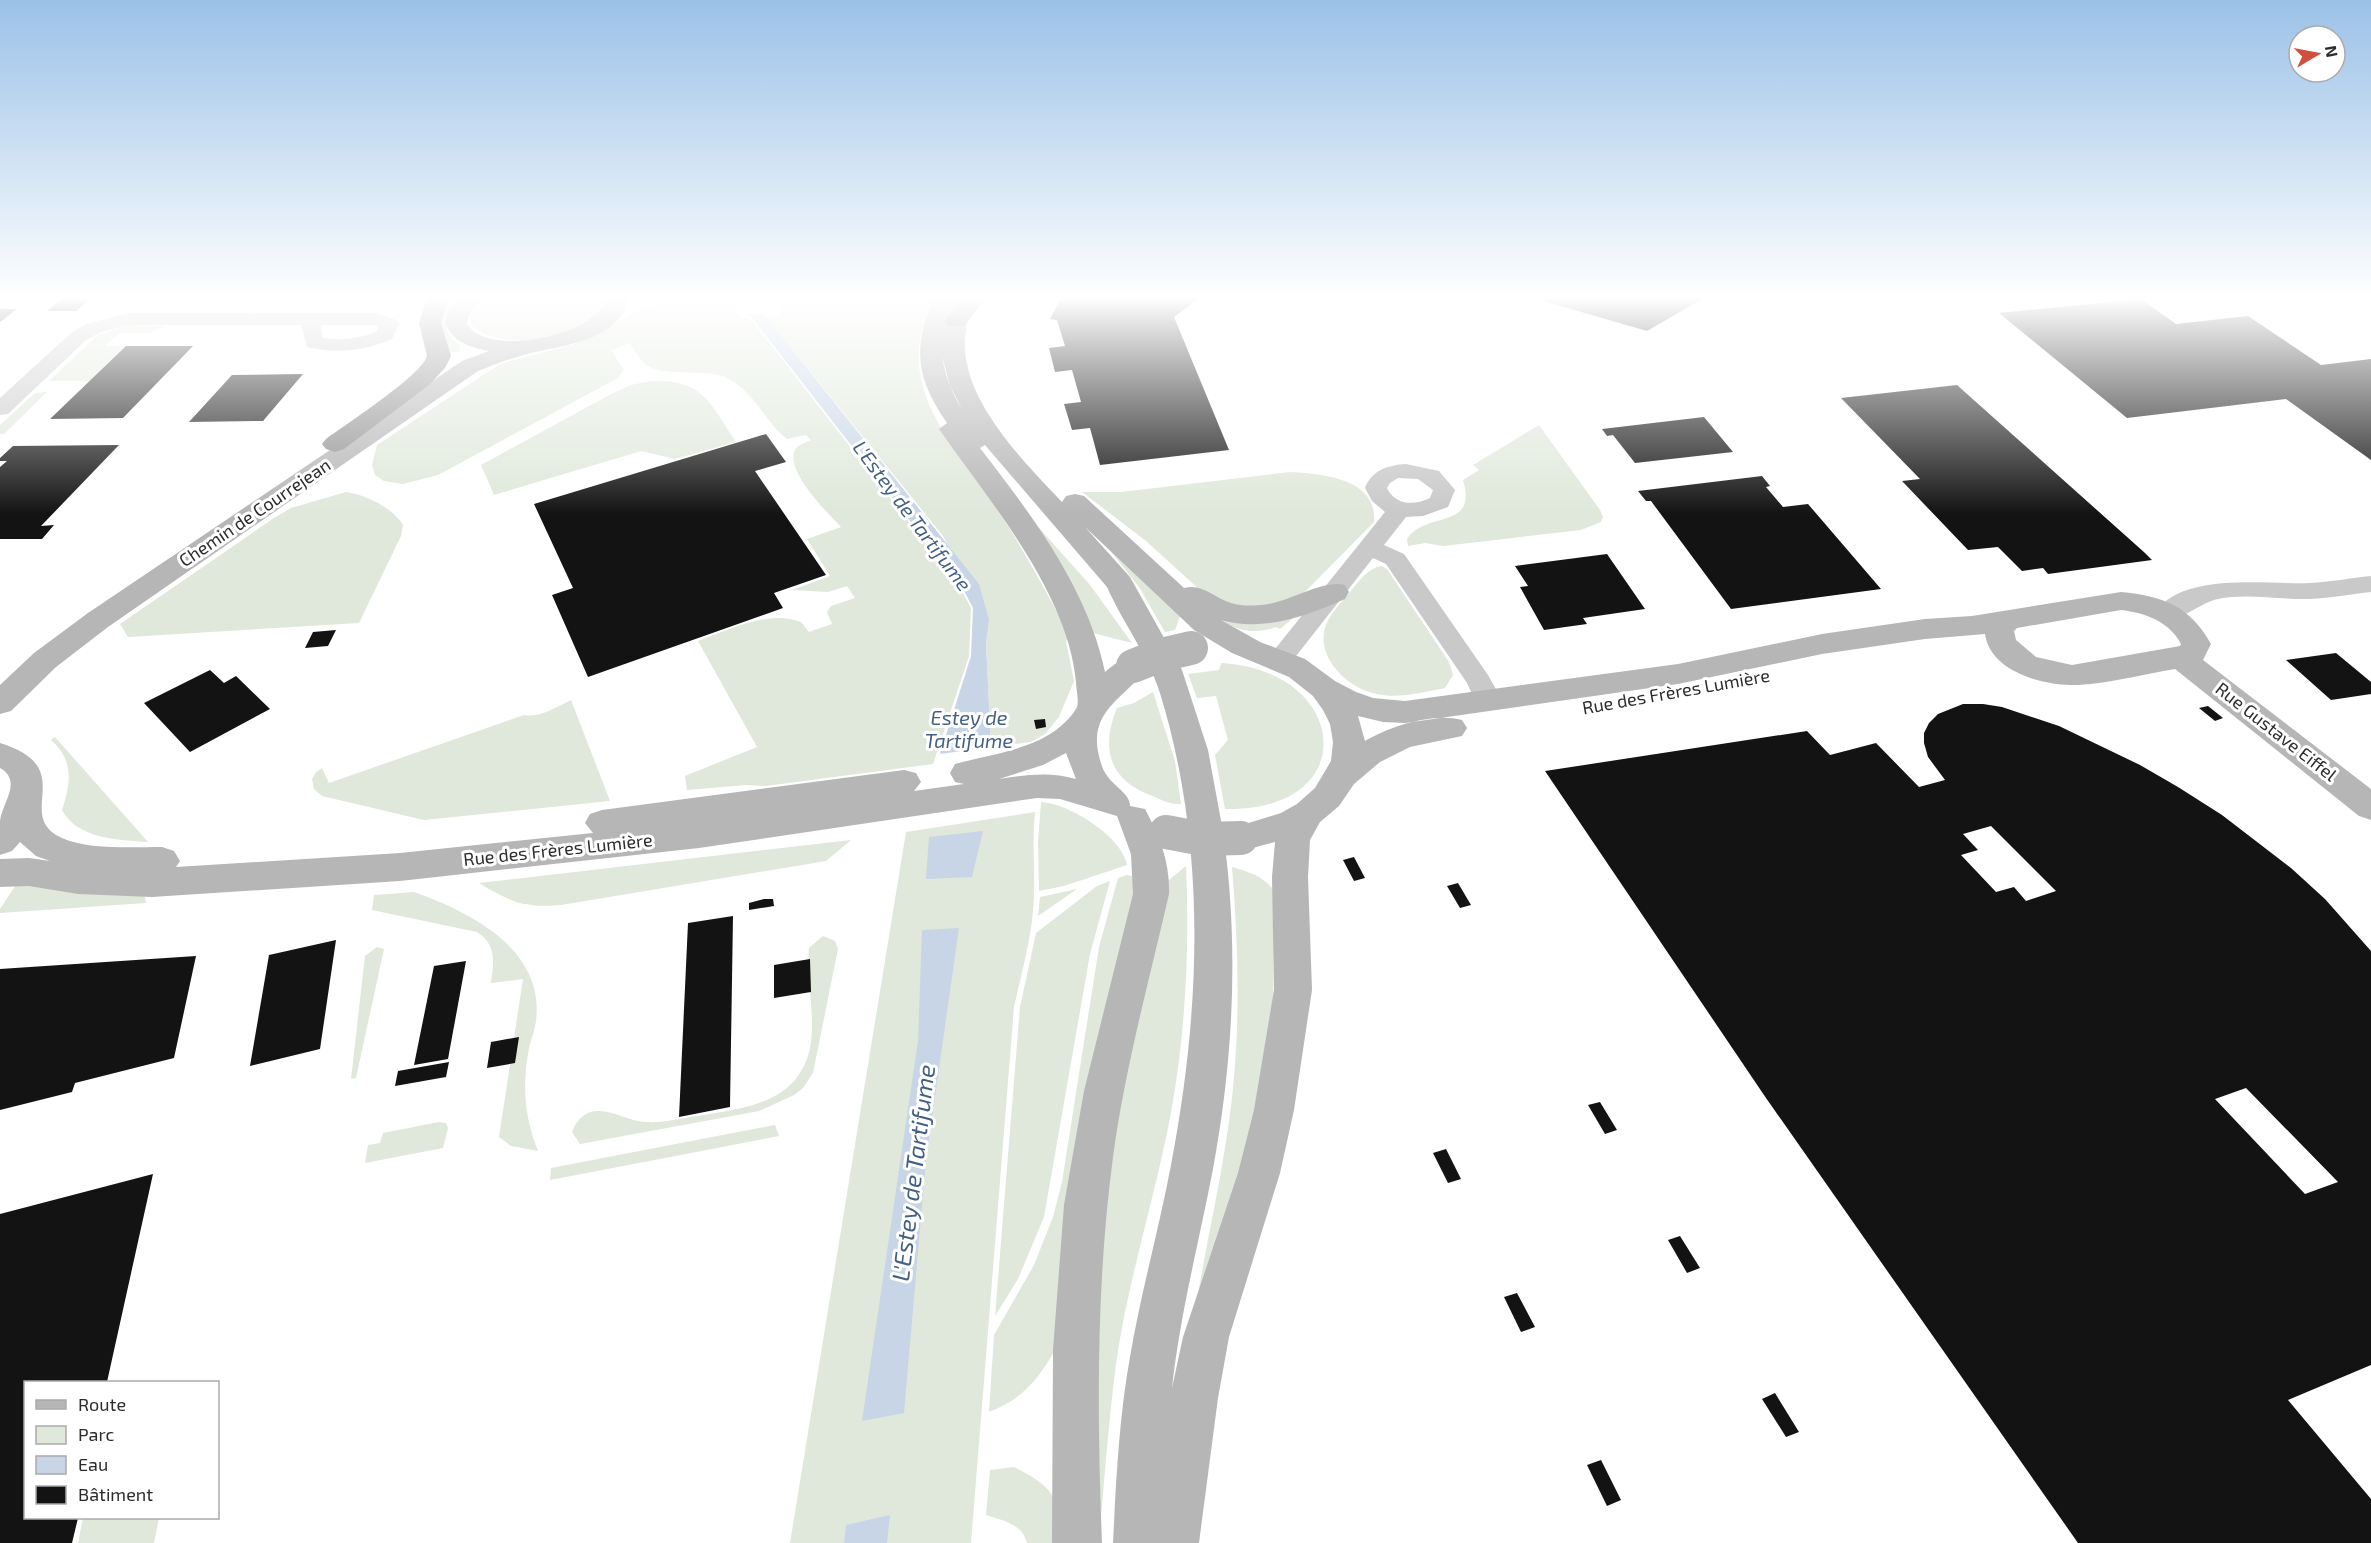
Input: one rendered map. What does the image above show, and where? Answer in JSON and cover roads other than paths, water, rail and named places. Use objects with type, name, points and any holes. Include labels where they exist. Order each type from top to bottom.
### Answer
[{"type":"highway","points":[[335,444],[421,380],[430,370]]},
{"type":"main road","name":"Chemin de Courrejean","points":[[0,679],[60,630],[448,370]]},
{"type":"main road","name":"Chemin de Courrejean","points":[[0,703],[45,660],[89,627],[464,370]]},
{"type":"main road","points":[[932,370],[934,381],[1095,521],[1204,622],[1226,638],[1305,672],[1325,689],[1341,708],[1348,730],[1350,753],[1343,775],[1329,796],[1308,814],[1293,839],[1290,877],[1293,990],[1274,1110],[1259,1173],[1206,1337],[1194,1398],[1174,1543]]},
{"type":"main road","points":[[955,370],[961,426],[1106,594],[1131,609],[1151,637],[1170,678],[1197,764],[1211,872],[1213,991],[1204,1083],[1192,1165],[1153,1359],[1142,1456],[1138,1543]]},
{"type":"main road","points":[[957,401],[951,428],[995,486],[1071,613],[1085,643],[1094,681],[1081,746],[1085,766],[1096,785],[1137,817],[1152,872],[1151,894],[1106,1080],[1092,1156],[1079,1270],[1076,1341],[1077,1543]]},
{"type":"main road","points":[[1095,521],[1143,549],[1194,596],[1208,606],[1223,612],[1270,615],[1307,606],[1335,592]]},
{"type":"main road","name":"Rue des Frères Lumière","points":[[1325,689],[1356,706],[1385,712],[1405,712],[1678,674],[1822,644],[1926,628],[1972,626],[2121,601],[2137,602],[2168,613],[2184,624],[2196,644],[2192,653],[2181,658],[2072,675],[2035,669],[2019,660],[1982,647],[1950,643],[1839,661],[1691,692],[1412,734],[1392,740],[1364,755],[1343,775]]},
{"type":"main road","name":"Rue des Frères Lumière","points":[[2007,620],[1999,628],[1998,636],[2004,647],[2019,660]]},
{"type":"main road","name":"Rue des Frères Lumière","points":[[23,811],[33,834],[40,843],[52,849],[93,858],[192,861],[397,845],[618,821],[1009,767],[1033,759],[1069,737],[1110,683],[1133,666],[1161,655],[1191,648],[1223,647],[1267,655]]},
{"type":"main road","name":"Rue Gustave Eiffel","points":[[2181,658],[2371,807]]},
{"type":"main road","points":[[0,842],[23,811],[29,788],[22,769],[2,754]]},
{"type":"main road","name":"Rue des Frères Lumière","points":[[0,873],[29,872],[112,883],[182,882],[400,867],[699,835],[1037,786],[1060,787],[1137,817],[1203,838],[1241,838],[1278,829],[1308,814]]},
{"type":"street","points":[[0,409],[43,370]]},
{"type":"street","points":[[1267,655],[1335,592],[1400,509]]},
{"type":"street","points":[[1370,548],[1395,559],[1479,681],[1488,700]]},
{"type":"street","points":[[2168,613],[2190,599],[2219,590],[2311,591],[2371,584]]},
{"type":"water","name":"Estey de Tartifume","points":[[793,370],[808,370],[979,584],[989,620],[986,644],[991,747],[940,754],[971,656],[973,608],[963,589]]},
{"type":"water","points":[[983,831],[972,877],[926,879],[929,837]]},
{"type":"water","name":"L'Estey de Tartifume","points":[[959,928],[926,1160],[904,1413],[862,1421],[918,1041],[922,930]]},
{"type":"water","points":[[890,1515],[887,1543],[844,1543],[846,1525]]}]
